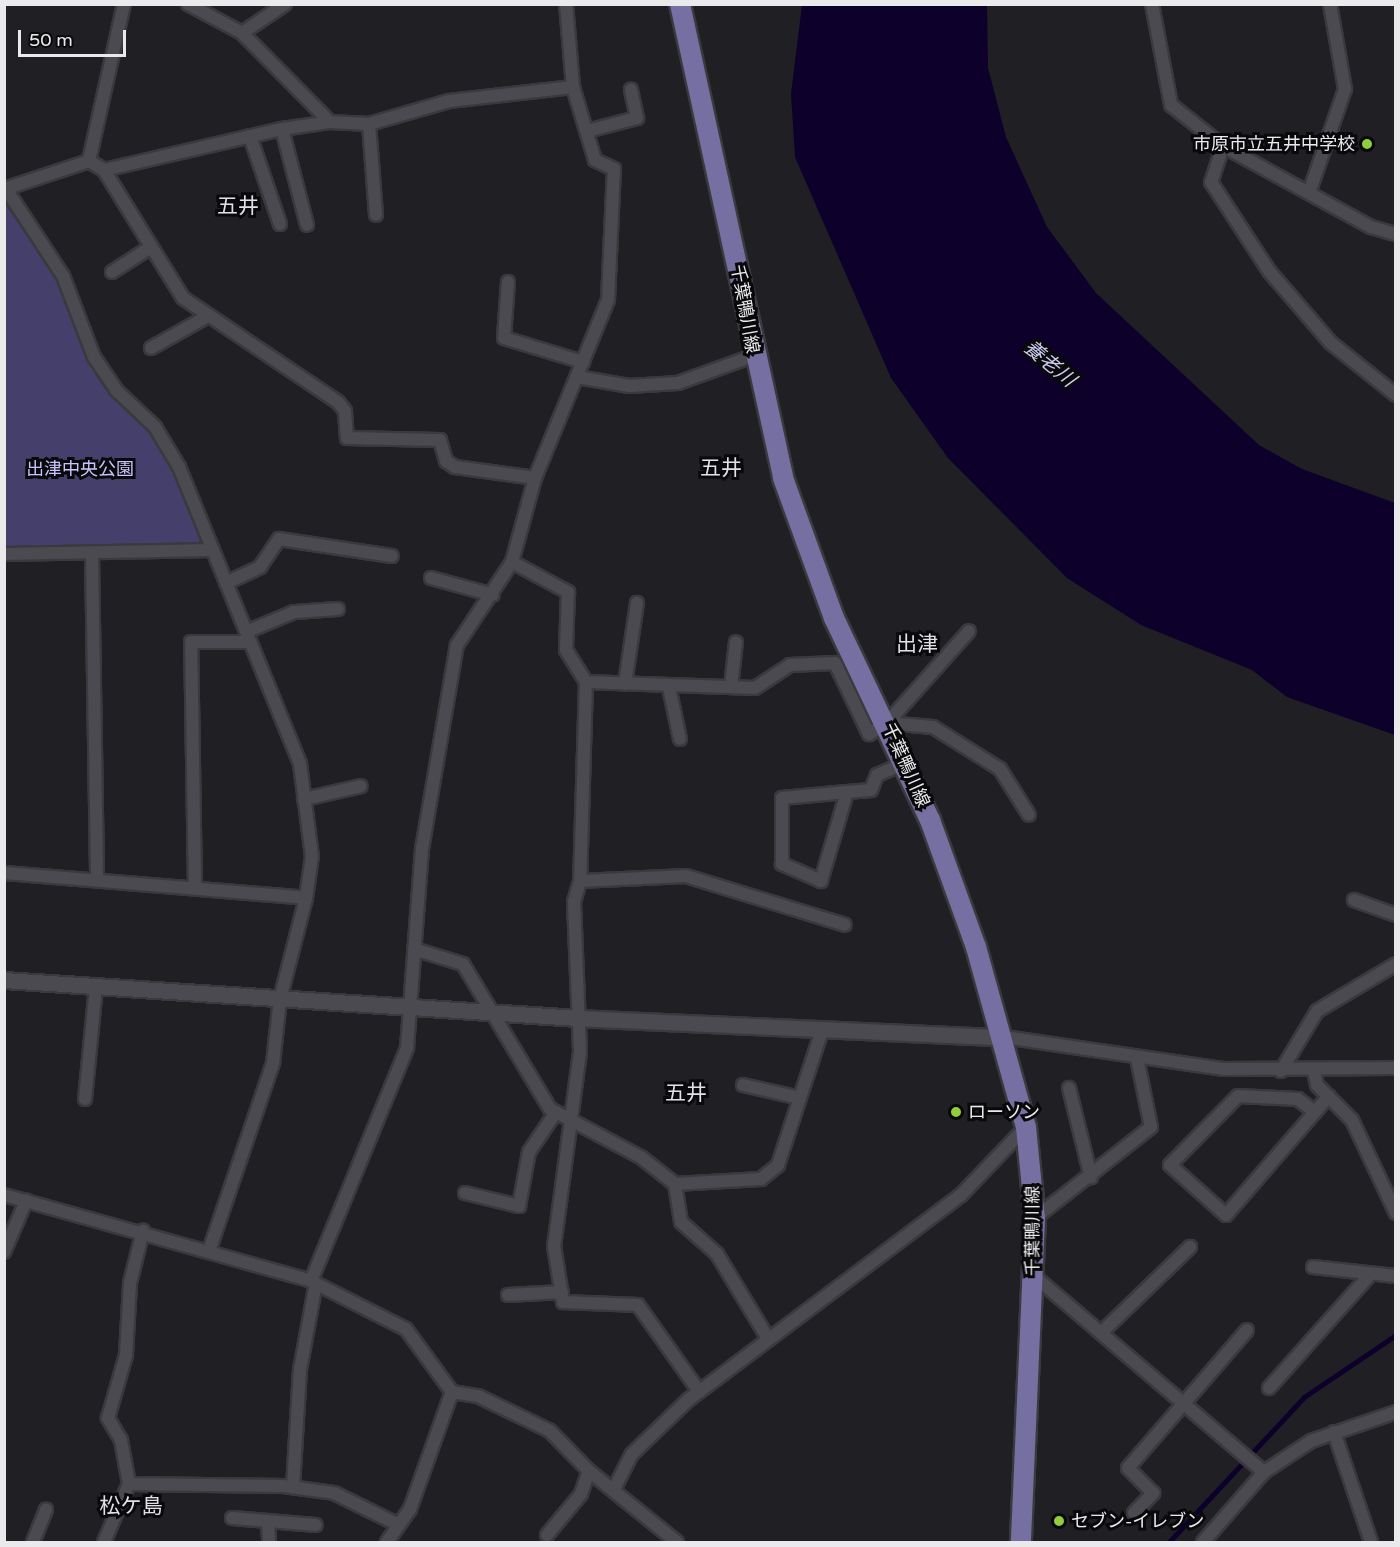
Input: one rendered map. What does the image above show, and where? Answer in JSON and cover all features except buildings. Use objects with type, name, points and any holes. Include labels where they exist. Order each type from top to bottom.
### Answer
[{"type":"main road","name":"千葉鴨川線","points":[[680,4],[725,192],[753,356],[805,548],[905,763],[961,904],[1004,1037],[1026,1127],[1035,1218],[1021,1542]]},
{"type":"street","points":[[89,160],[124,4]]},
{"type":"street","points":[[188,4],[242,33],[330,122]]},
{"type":"street","points":[[242,33],[285,4]]},
{"type":"street","points":[[293,1487],[300,1370],[314,1282],[407,1048],[430,788],[447,726],[457,645],[493,595],[512,562],[535,478],[608,300],[614,169],[595,160],[573,87],[566,4]]},
{"type":"street","points":[[1152,4],[1171,105],[1223,146],[1310,190],[1371,227],[1395,234]]},
{"type":"street","points":[[1310,190],[1345,89],[1330,4]]},
{"type":"street","points":[[104,170],[282,129],[330,122],[369,124],[449,101],[573,87]]},
{"type":"street","points":[[587,131],[637,118],[631,90]]},
{"type":"street","points":[[369,124],[376,215]]},
{"type":"street","points":[[282,129],[307,225]]},
{"type":"street","points":[[250,136],[280,224]]},
{"type":"street","points":[[1223,146],[1211,182],[1269,270],[1331,343],[1395,395]]},
{"type":"street","points":[[89,160],[104,170],[183,298],[338,402],[345,411],[347,438],[440,440],[446,461],[455,467],[535,478]]},
{"type":"street","points":[[89,160],[5,189],[63,276],[94,357],[116,390],[155,427],[179,467],[300,764],[312,856],[306,898],[280,999],[273,1063],[209,1251]]},
{"type":"street","points":[[112,272],[152,247]]},
{"type":"street","points":[[508,282],[504,338],[583,362]]},
{"type":"street","points":[[151,348],[208,316]]},
{"type":"street","points":[[577,377],[629,386],[678,383],[753,356]]},
{"type":"street","points":[[226,583],[260,567],[279,539],[392,556]]},
{"type":"street","points":[[4,554],[213,550]]},
{"type":"street","points":[[92,554],[97,879]]},
{"type":"street","points":[[512,562],[568,592],[566,650],[586,682],[580,881],[574,902],[580,1052],[569,1119],[554,1246],[563,1302],[638,1305],[699,1391]]},
{"type":"street","points":[[431,578],[493,595]]},
{"type":"street","points":[[625,684],[637,603]]},
{"type":"street","points":[[195,888],[190,642],[248,637],[294,612],[338,609]]},
{"type":"street","points":[[586,682],[669,687],[755,688],[790,665],[835,663],[869,734],[887,723],[969,631]]},
{"type":"street","points":[[731,687],[736,642]]},
{"type":"street","points":[[669,687],[680,739]]},
{"type":"street","points":[[887,723],[933,728],[1000,769],[1029,815]]},
{"type":"street","points":[[847,792],[821,881],[782,864],[782,798],[847,792],[871,790],[877,776],[905,763]]},
{"type":"street","points":[[304,799],[361,786]]},
{"type":"street","points":[[4,873],[306,898]]},
{"type":"street","points":[[580,881],[686,876],[845,925]]},
{"type":"street","points":[[1354,900],[1395,915]]},
{"type":"street","points":[[414,949],[463,964],[556,1112],[642,1158],[675,1184],[761,1179],[780,1160],[822,1030]]},
{"type":"street","points":[[1281,1071],[1317,1011],[1395,964]]},
{"type":"street","points":[[4,980],[578,1018],[1004,1037],[1137,1058],[1281,1071],[1395,1068]]},
{"type":"street","points":[[85,1099],[96,986]]},
{"type":"street","points":[[1035,1218],[1091,1177],[1151,1127],[1137,1058]]},
{"type":"street","points":[[1314,1071],[1317,1085],[1352,1120],[1395,1213]]},
{"type":"street","points":[[743,1085],[800,1098]]},
{"type":"street","points":[[1069,1088],[1091,1177]]},
{"type":"street","points":[[1315,1112],[1298,1099],[1238,1096],[1170,1165],[1226,1215],[1329,1096]]},
{"type":"street","points":[[465,1193],[519,1206],[529,1152],[556,1112]]},
{"type":"street","points":[[614,1490],[632,1454],[699,1391],[768,1337],[961,1195],[1026,1127]]},
{"type":"street","points":[[675,1184],[681,1222],[717,1254],[768,1337]]},
{"type":"street","points":[[4,1196],[143,1232],[314,1282],[406,1329],[452,1392],[478,1396],[541,1426],[589,1471],[676,1542]]},
{"type":"street","points":[[4,1252],[26,1201]]},
{"type":"street","points":[[104,1542],[129,1485],[121,1440],[108,1418],[126,1355],[130,1283],[143,1232]]},
{"type":"street","points":[[1101,1333],[1190,1247]]},
{"type":"street","points":[[1313,1267],[1368,1276],[1395,1276]]},
{"type":"street","points":[[1033,1275],[1264,1472]]},
{"type":"street","points":[[1269,1388],[1368,1276]]},
{"type":"street","points":[[508,1295],[562,1292]]},
{"type":"street","points":[[1134,1513],[1153,1493],[1128,1468],[1247,1330]]},
{"type":"street","points":[[388,1542],[399,1525],[435,1450],[452,1392]]},
{"type":"street","points":[[1203,1542],[1264,1472],[1334,1432],[1395,1412]]},
{"type":"street","points":[[1334,1432],[1371,1542]]},
{"type":"street","points":[[547,1535],[581,1494],[589,1471]]},
{"type":"street","points":[[129,1485],[293,1487],[334,1493],[399,1525]]},
{"type":"street","points":[[33,1542],[46,1510]]},
{"type":"street","points":[[232,1518],[316,1525]]},
{"type":"street","points":[[268,1521],[269,1542]]},
{"type":"green space","name":"出津中央公園","points":[[4,202],[55,276],[88,360],[111,396],[149,430],[171,468],[201,540],[197,544],[5,546]]},
{"type":"water","name":"養老川","points":[[802,5],[987,5],[988,68],[1006,137],[1047,227],[1096,293],[1259,445],[1302,469],[1395,503],[1395,735],[1287,697],[1252,670],[1141,625],[1067,578],[948,458],[891,378],[795,157],[791,94]]},
{"type":"waterway","points":[[1169,1542],[1304,1397],[1396,1335]]},
{"type":"place","name":"市原市立五井中学校","points":[[1367,144]]},
{"type":"place","name":"ローソン","points":[[956,1112]]},
{"type":"place","name":"セブン-イレブン","points":[[1059,1521]]},
{"type":"district","name":"五井","points":[[238,207]]},
{"type":"district","name":"五井","points":[[721,469]]},
{"type":"district","name":"出津","points":[[917,645]]},
{"type":"district","name":"五井","points":[[686,1094]]},
{"type":"district","name":"松ケ島","points":[[131,1507]]}]
